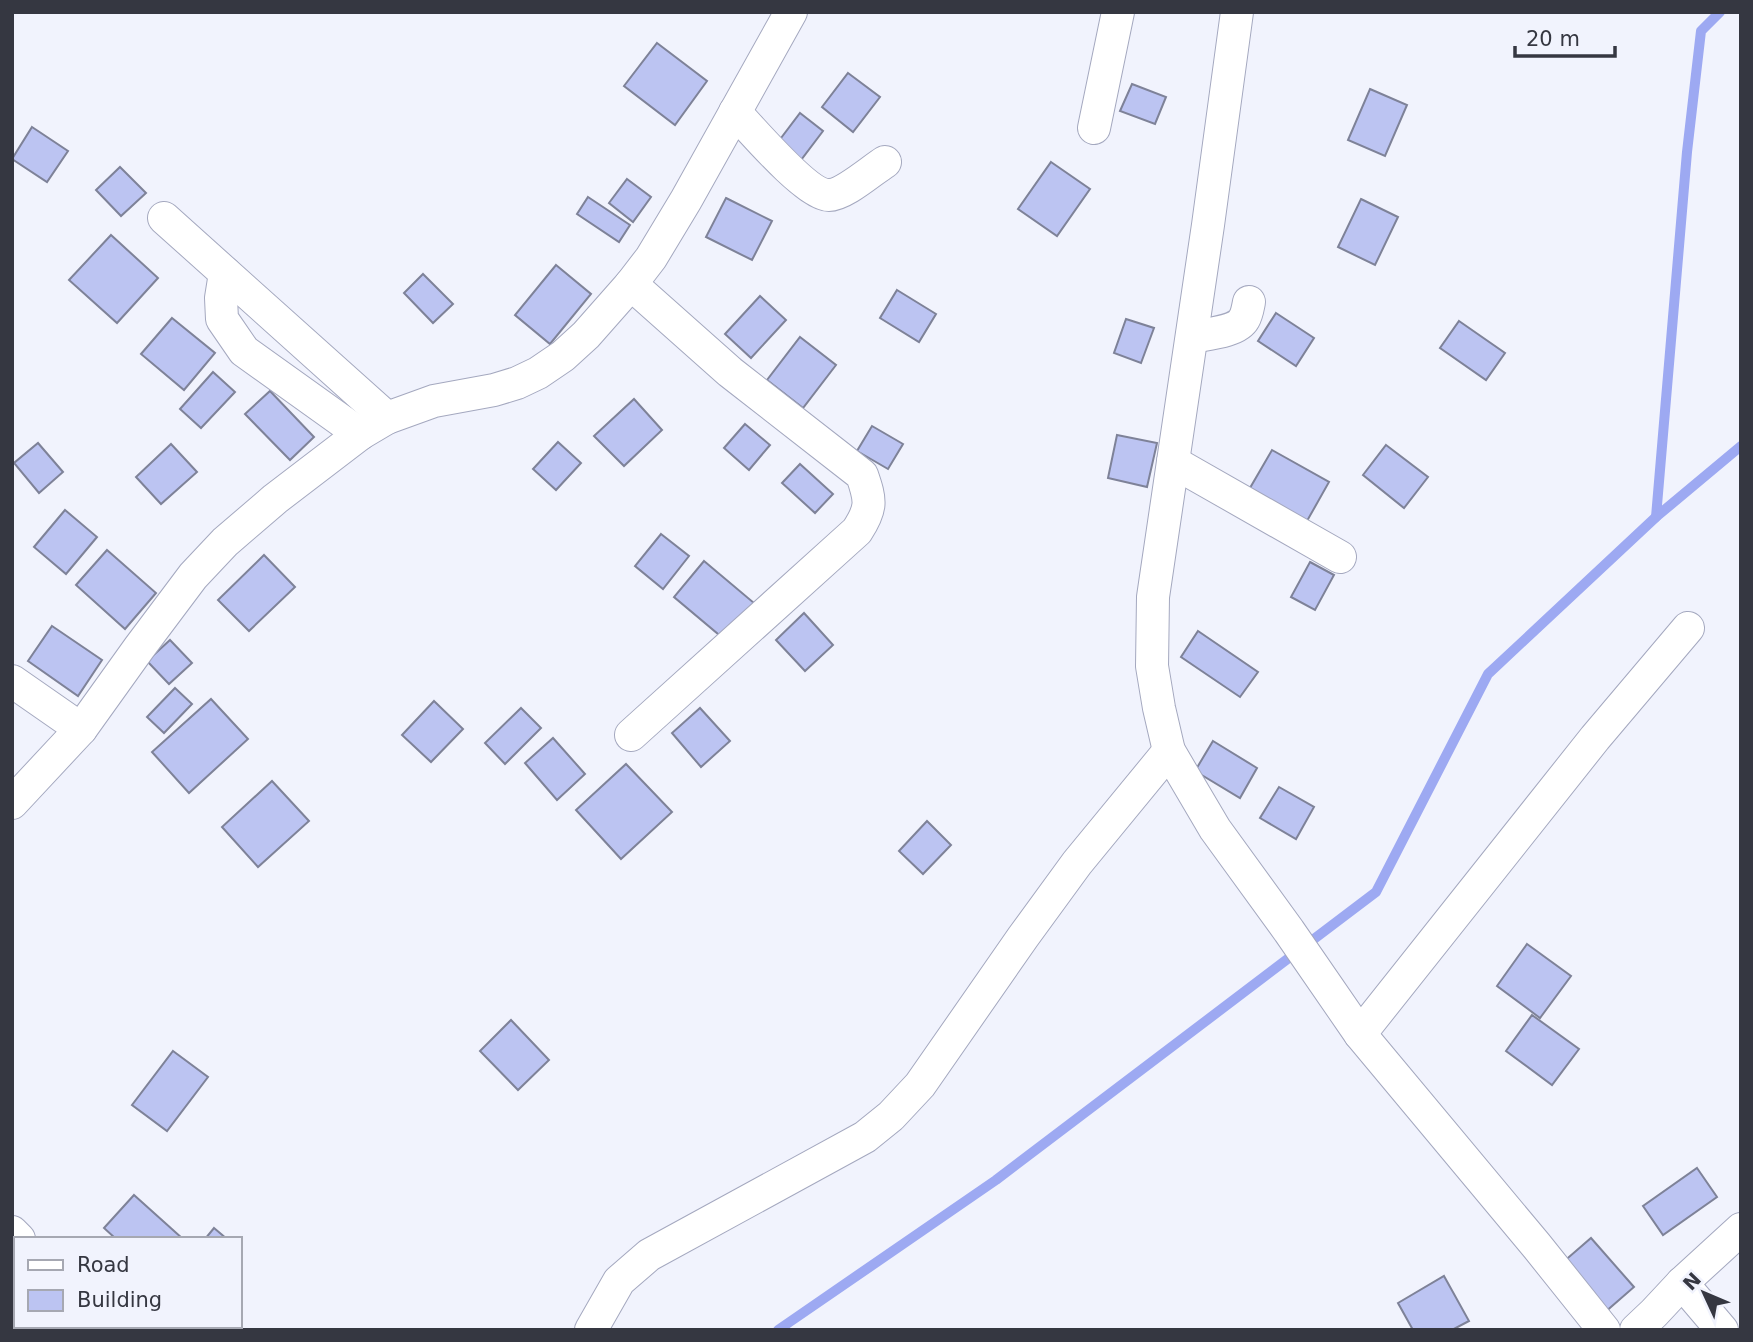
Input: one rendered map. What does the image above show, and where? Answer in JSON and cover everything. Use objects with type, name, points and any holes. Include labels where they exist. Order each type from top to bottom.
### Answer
[{"type":"street","points":[[12,803],[81,729],[193,576],[225,541],[275,499],[373,426],[434,401],[517,383],[563,356],[586,335],[651,258],[791,12]]},
{"type":"street","points":[[1094,128],[1118,12]]},
{"type":"street","points":[[1237,12],[1153,597],[1152,666],[1158,708],[1169,751],[1215,829],[1360,1034],[1604,1330]]},
{"type":"street","points":[[735,112],[797,177],[828,195],[841,191],[885,162]]},
{"type":"street","points":[[164,218],[225,274],[373,426]]},
{"type":"street","points":[[225,274],[221,298],[222,319],[244,351],[373,426]]},
{"type":"street","points":[[631,284],[730,372],[862,475],[869,496],[867,515],[857,531],[631,735]]},
{"type":"street","points":[[1192,337],[1240,325],[1245,318],[1249,302]]},
{"type":"street","points":[[1173,462],[1340,557]]},
{"type":"street","points":[[1360,1034],[1595,738],[1688,628]]},
{"type":"street","points":[[12,681],[81,729]]},
{"type":"street","points":[[591,1330],[619,1281],[649,1255],[864,1137],[891,1116],[920,1085],[1077,863],[1169,751]]},
{"type":"street","points":[[1636,1330],[1741,1229]]},
{"type":"street","points":[[1682,1283],[1722,1330]]},
{"type":"building","points":[[657,43],[707,81],[675,125],[624,86]]},
{"type":"building","points":[[848,73],[880,97],[853,132],[822,107]]},
{"type":"building","points":[[1132,84],[1166,97],[1155,124],[1120,111]]},
{"type":"building","points":[[1370,89],[1407,105],[1385,156],[1348,140]]},
{"type":"building","points":[[800,113],[823,131],[801,160],[778,142]]},
{"type":"building","points":[[32,127],[68,151],[47,182],[12,159]]},
{"type":"building","points":[[1051,162],[1090,189],[1057,236],[1018,209]]},
{"type":"building","points":[[120,167],[146,193],[121,216],[96,190]]},
{"type":"building","points":[[627,179],[651,197],[633,222],[609,203]]},
{"type":"building","points":[[588,197],[630,225],[619,242],[577,214]]},
{"type":"building","points":[[726,198],[772,221],[752,260],[706,237]]},
{"type":"building","points":[[1361,199],[1398,217],[1375,265],[1338,247]]},
{"type":"building","points":[[111,235],[158,278],[117,323],[69,280]]},
{"type":"building","points":[[556,265],[591,294],[550,344],[515,315]]},
{"type":"building","points":[[423,274],[453,304],[433,323],[404,293]]},
{"type":"building","points":[[897,290],[936,314],[919,342],[880,318]]},
{"type":"building","points":[[760,296],[786,320],[751,358],[725,334]]},
{"type":"building","points":[[1276,313],[1314,338],[1296,366],[1258,341]]},
{"type":"building","points":[[172,318],[215,353],[184,390],[141,354]]},
{"type":"building","points":[[1126,319],[1154,328],[1141,363],[1114,353]]},
{"type":"building","points":[[1459,321],[1505,353],[1486,380],[1440,348]]},
{"type":"building","points":[[800,337],[836,365],[803,408],[767,380]]},
{"type":"building","points":[[213,372],[235,392],[201,428],[180,409]]},
{"type":"building","points":[[270,391],[314,437],[290,460],[245,414]]},
{"type":"building","points":[[634,399],[662,430],[624,466],[594,436]]},
{"type":"building","points":[[745,424],[770,445],[749,470],[724,448]]},
{"type":"building","points":[[872,426],[903,444],[888,469],[857,451]]},
{"type":"building","points":[[1117,435],[1157,443],[1147,487],[1108,478]]},
{"type":"building","points":[[558,442],[581,463],[556,490],[533,469]]},
{"type":"building","points":[[38,443],[63,472],[39,493],[14,463]]},
{"type":"building","points":[[171,444],[197,472],[161,504],[136,477]]},
{"type":"building","points":[[1386,445],[1428,477],[1404,508],[1363,475]]},
{"type":"building","points":[[1272,450],[1329,482],[1307,521],[1250,488]]},
{"type":"building","points":[[800,464],[833,494],[815,513],[782,483]]},
{"type":"building","points":[[65,510],[97,537],[66,574],[34,547]]},
{"type":"building","points":[[661,534],[689,556],[663,589],[635,566]]},
{"type":"building","points":[[107,550],[156,593],[125,629],[76,585]]},
{"type":"building","points":[[264,555],[295,587],[249,631],[218,600]]},
{"type":"building","points":[[704,561],[754,603],[724,639],[674,597]]},
{"type":"building","points":[[1310,562],[1334,575],[1315,610],[1291,597]]},
{"type":"building","points":[[804,613],[833,645],[805,671],[776,640]]},
{"type":"building","points":[[52,626],[102,660],[78,696],[28,661]]},
{"type":"building","points":[[1198,631],[1258,672],[1240,697],[1181,657]]},
{"type":"building","points":[[170,640],[192,663],[169,684],[147,661]]},
{"type":"building","points":[[175,688],[192,704],[164,733],[147,717]]},
{"type":"building","points":[[211,699],[248,739],[189,793],[152,752]]},
{"type":"building","points":[[434,701],[463,729],[431,762],[402,735]]},
{"type":"building","points":[[521,708],[541,728],[505,764],[485,743]]},
{"type":"building","points":[[700,708],[730,741],[701,767],[672,733]]},
{"type":"building","points":[[553,738],[585,774],[557,800],[525,763]]},
{"type":"building","points":[[1213,741],[1257,768],[1240,798],[1195,771]]},
{"type":"building","points":[[626,764],[672,812],[621,859],[576,810]]},
{"type":"building","points":[[272,781],[309,821],[258,867],[222,827]]},
{"type":"building","points":[[1279,787],[1314,807],[1296,839],[1260,818]]},
{"type":"building","points":[[927,821],[951,845],[923,874],[899,851]]},
{"type":"building","points":[[1527,944],[1571,976],[1540,1018],[1497,986]]},
{"type":"building","points":[[1532,1015],[1579,1049],[1552,1085],[1506,1051]]},
{"type":"building","points":[[511,1020],[549,1060],[518,1090],[480,1051]]},
{"type":"building","points":[[173,1051],[208,1077],[167,1131],[132,1105]]},
{"type":"building","points":[[1697,1168],[1717,1197],[1663,1235],[1643,1206]]},
{"type":"building","points":[[134,1195],[181,1237],[114,1237],[104,1228]]},
{"type":"building","points":[[214,1228],[225,1237],[207,1237]]},
{"type":"building","points":[[1591,1238],[1634,1287],[1604,1313],[1562,1263]]},
{"type":"building","points":[[1444,1276],[1469,1321],[1452,1330],[1413,1330],[1398,1303]]},
{"type":"waterway","points":[[1656,517],[1687,152],[1701,31],[1720,12]]},
{"type":"waterway","points":[[778,1330],[996,1180],[1376,892],[1488,674],[1656,517],[1741,446]]}]
